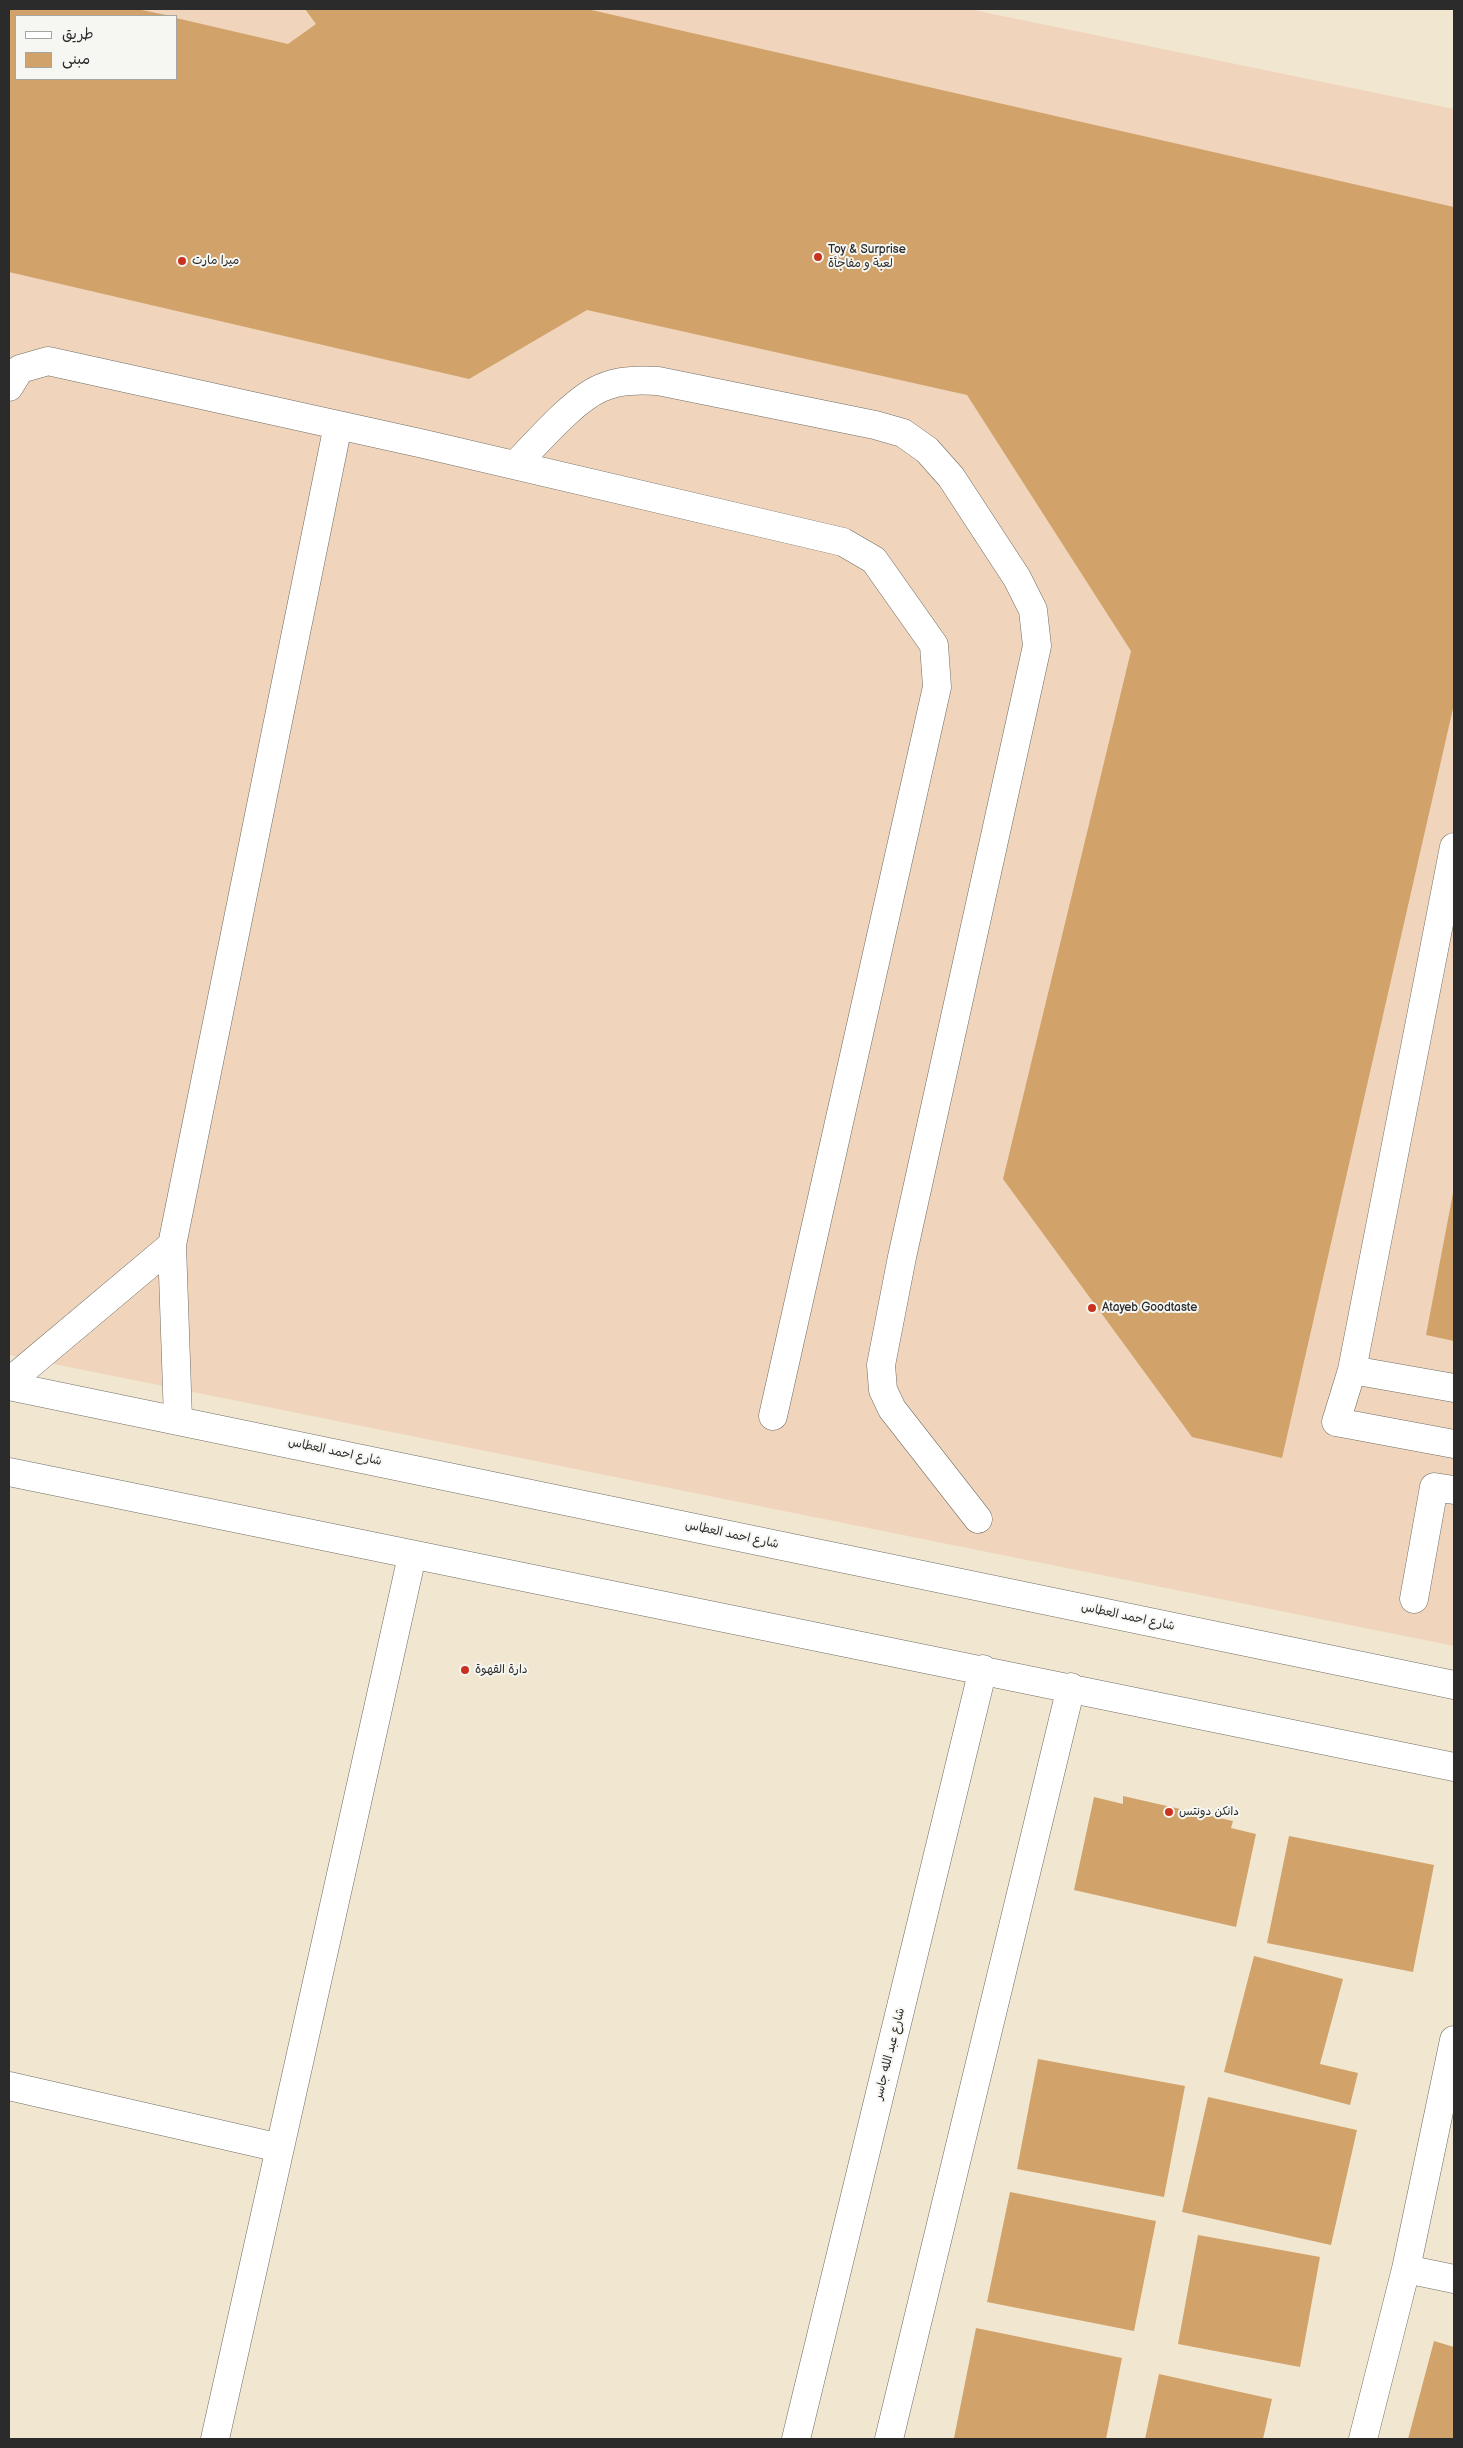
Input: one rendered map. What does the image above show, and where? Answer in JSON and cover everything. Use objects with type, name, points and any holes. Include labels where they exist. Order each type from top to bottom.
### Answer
[{"type":"street","points":[[9,387],[20,369],[48,361],[515,465],[843,542],[874,560],[934,645],[937,688],[773,1416]]},
{"type":"street","points":[[515,465],[573,407],[600,388],[630,380],[658,381],[874,425],[903,433],[927,450],[951,476],[1017,578],[1033,610],[1037,646],[906,1238],[881,1365],[883,1390],[892,1409],[978,1519]]},
{"type":"street","points":[[178,1419],[172,1245],[338,425]]},
{"type":"street","points":[[1454,847],[1450,886],[1352,1370],[1336,1422],[1454,1444]]},
{"type":"street","points":[[9,1384],[172,1245]]},
{"type":"street","points":[[1352,1370],[1454,1388]]},
{"type":"street","name":"شارع احمد العطاس","points":[[9,1384],[1454,1685]]},
{"type":"street","points":[[9,1472],[412,1556],[983,1669],[1454,1767]]},
{"type":"street","points":[[1414,1599],[1434,1486],[1454,1490]]},
{"type":"street","points":[[215,2439],[412,1556]]},
{"type":"street","name":"شارع عبد الله جاسر","points":[[796,2439],[983,1669]]},
{"type":"street","points":[[888,2439],[1071,1687]]},
{"type":"street","points":[[1363,2439],[1406,2269],[1454,2040]]},
{"type":"street","points":[[9,2086],[280,2148]]},
{"type":"street","points":[[1406,2269],[1454,2279]]},
{"type":"shaded area","points":[[9,9],[969,9],[1454,109],[1454,1646],[9,1355]]},
{"type":"building","points":[[9,9],[137,9],[166,15],[15,15],[15,80],[178,80],[178,18],[288,44],[316,24],[305,9],[587,9],[1454,207],[1454,704],[1282,1458],[1192,1437],[1003,1179],[1131,651],[967,395],[587,310],[469,379],[9,272]]},
{"type":"building","points":[[1454,1193],[1454,1341],[1426,1335]]},
{"type":"building","points":[[1123,1796],[1233,1821],[1231,1828],[1256,1834],[1236,1927],[1074,1890],[1094,1797],[1123,1804]]},
{"type":"building","points":[[1289,1836],[1434,1865],[1413,1972],[1267,1943]]},
{"type":"building","points":[[1254,1956],[1343,1979],[1320,2064],[1358,2073],[1350,2105],[1224,2072]]},
{"type":"building","points":[[1038,2059],[1185,2086],[1164,2197],[1017,2169]]},
{"type":"building","points":[[1208,2097],[1357,2130],[1331,2245],[1182,2212]]},
{"type":"building","points":[[1010,2192],[1156,2221],[1134,2331],[987,2302]]},
{"type":"building","points":[[1198,2235],[1320,2257],[1300,2367],[1178,2344]]},
{"type":"building","points":[[976,2328],[1122,2358],[1106,2439],[954,2438]]},
{"type":"building","points":[[1434,2341],[1454,2347],[1454,2439],[1408,2439]]},
{"type":"building","points":[[1159,2374],[1272,2399],[1263,2439],[1145,2439]]},
{"type":"place","name":"Toy & Surprise لعبة و مفاجأة","points":[[818,257]]},
{"type":"place","name":"ميرا مارت","points":[[182,261]]},
{"type":"place","name":"Atayeb Goodtaste","points":[[1092,1308]]},
{"type":"place","name":"دارة القهوة","points":[[465,1670]]},
{"type":"place","name":"دانكن دونتس","points":[[1169,1812]]}]
